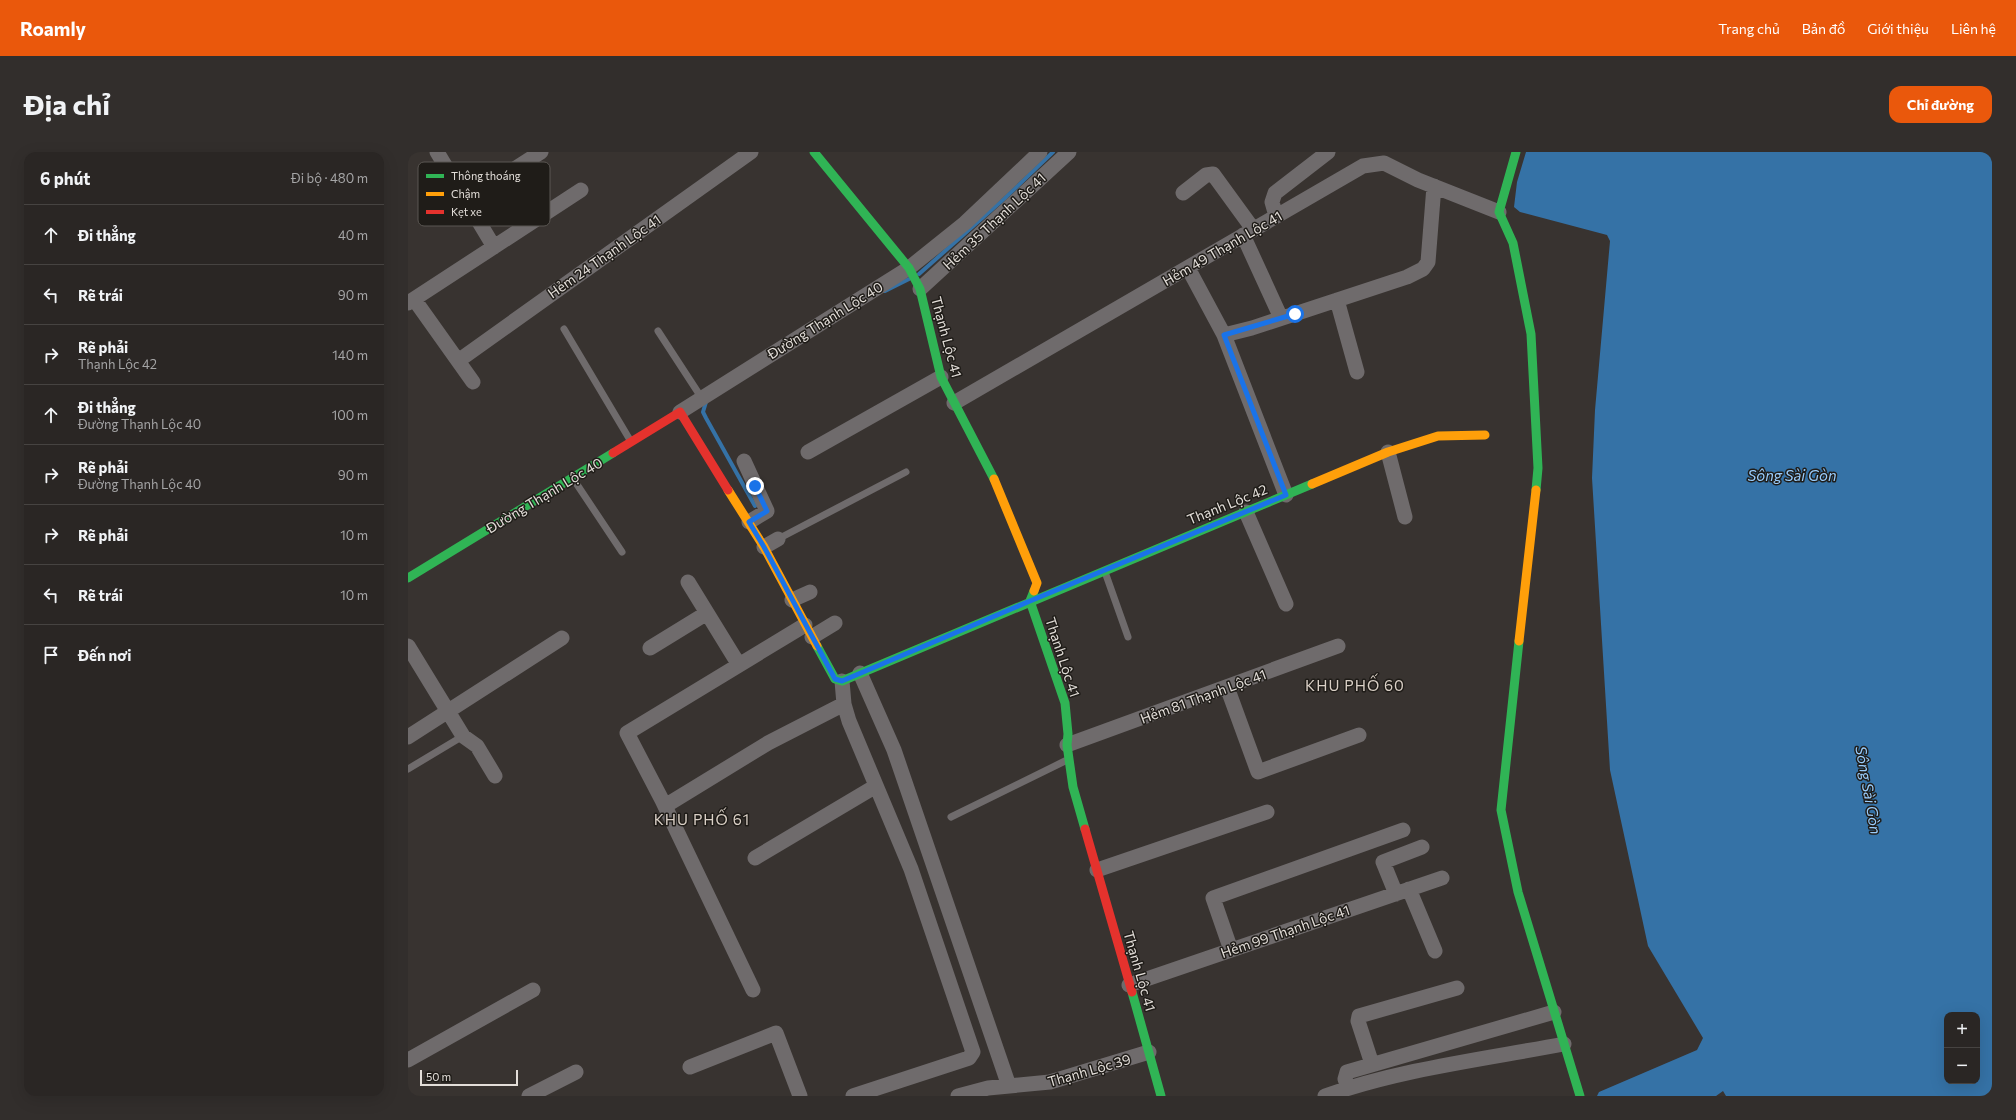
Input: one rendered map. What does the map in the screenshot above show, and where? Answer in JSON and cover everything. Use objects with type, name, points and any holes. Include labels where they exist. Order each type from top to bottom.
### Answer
[{"type":"street","points":[[437,152],[443,162]]},
{"type":"street","points":[[525,162],[541,152]]},
{"type":"street","name":"Hẻm 24 Thạnh Lộc 41","points":[[458,361],[751,152]]},
{"type":"street","points":[[814,152],[909,268]]},
{"type":"street","name":"Đường Thạnh Lộc 40","points":[[408,578],[680,412],[701,397],[909,268],[965,223],[1040,152]]},
{"type":"street","name":"Hẻm 35 Thạnh Lộc 41","points":[[920,289],[1069,152]]},
{"type":"street","points":[[1276,216],[1272,202],[1275,193],[1328,152]]},
{"type":"street","points":[[1516,152],[1499,212],[1514,243],[1531,334],[1538,468],[1501,810],[1518,892],[1564,1044],[1575,1094]]},
{"type":"street","name":"Hẻm 49 Thạnh Lộc 41","points":[[954,403],[1363,166],[1384,163],[1434,186],[1499,212]]},
{"type":"street","points":[[1183,193],[1206,175],[1213,174],[1248,232],[1281,318]]},
{"type":"street","points":[[1224,335],[1407,277],[1426,266],[1434,186]]},
{"type":"street","points":[[550,210],[581,190]]},
{"type":"street","points":[[481,226],[494,247]]},
{"type":"street","points":[[473,382],[411,301],[526,226]]},
{"type":"street","name":"Thạnh Lộc 41","points":[[909,268],[920,289],[941,377],[989,468],[1026,553],[1037,583],[1030,601],[1065,703],[1068,752],[1073,787],[1161,1096]]},
{"type":"street","points":[[1188,268],[1224,335],[1286,495]]},
{"type":"street","points":[[1337,300],[1357,372]]},
{"type":"street","points":[[808,452],[941,377]]},
{"type":"street","points":[[680,412],[764,547],[835,679],[842,681],[1030,601]]},
{"type":"street","name":"Thạnh Lộc 42","points":[[1030,601],[1388,452],[1438,436],[1485,435]]},
{"type":"street","points":[[1388,452],[1405,518]]},
{"type":"street","points":[[744,461],[767,511],[749,522]]},
{"type":"street","points":[[1246,512],[1286,604]]},
{"type":"street","points":[[764,547],[778,539]]},
{"type":"street","points":[[688,582],[739,665]]},
{"type":"street","points":[[792,600],[810,592]]},
{"type":"street","points":[[650,648],[706,613]]},
{"type":"street","points":[[753,990],[665,806],[627,733],[739,665],[808,631],[835,623]]},
{"type":"street","points":[[408,738],[562,638]]},
{"type":"street","points":[[408,646],[463,736],[477,746],[495,776]]},
{"type":"street","name":"Hẻm 81 Thạnh Lộc 41","points":[[1068,752],[1227,687],[1338,646]]},
{"type":"street","points":[[860,673],[894,750],[1009,1086]]},
{"type":"street","points":[[842,681],[844,704],[849,721],[911,869],[973,1052],[969,1058],[853,1096]]},
{"type":"street","points":[[1227,687],[1258,772],[1359,735]]},
{"type":"street","points":[[665,806],[768,743],[844,704]]},
{"type":"street","points":[[755,858],[876,786]]},
{"type":"street","points":[[1097,870],[1267,812]]},
{"type":"street","points":[[1232,950],[1213,898],[1403,830]]},
{"type":"street","points":[[1422,847],[1383,862],[1402,892],[1435,951]]},
{"type":"street","name":"Hẻm 99 Thạnh Lộc 41","points":[[1129,984],[1442,878]]},
{"type":"street","points":[[1372,1064],[1358,1021],[1359,1016],[1457,988]]},
{"type":"street","points":[[408,1060],[533,990]]},
{"type":"street","points":[[1348,1088],[1345,1079],[1347,1072],[1554,1012]]},
{"type":"street","points":[[690,1067],[776,1033],[800,1096]]},
{"type":"street","points":[[1325,1096],[1348,1088],[1410,1073],[1564,1044]]},
{"type":"street","name":"Thạnh Lộc 39","points":[[958,1096],[990,1092],[1009,1086],[1029,1090],[1050,1082],[1149,1052]]},
{"type":"street","points":[[529,1096],[576,1072]]},
{"type":"lane","points":[[564,329],[631,442]]},
{"type":"lane","points":[[658,330],[701,397]]},
{"type":"lane","points":[[778,539],[906,472]]},
{"type":"lane","points":[[573,478],[622,552]]},
{"type":"lane","points":[[1104,570],[1128,637]]},
{"type":"lane","points":[[408,769],[463,736]]},
{"type":"lane","points":[[951,817],[1068,752]]},
{"type":"water","name":"Sông Sài Gòn","points":[[1526,152],[1992,152],[1992,1096],[1726,1096],[1723,1091],[1716,1096],[1597,1096],[1599,1092],[1697,1050],[1703,1038],[1648,946],[1610,770],[1592,478],[1595,410],[1610,241],[1607,235],[1520,212],[1514,207],[1517,182]]},
{"type":"waterway","points":[[919,274],[1005,198],[1053,152]]},
{"type":"waterway","points":[[885,291],[909,279]]},
{"type":"waterway","points":[[706,402],[703,412],[755,506]]},
{"type":"traffic: fast","points":[[814,152],[909,268],[920,289],[941,377],[994,479]]},
{"type":"traffic: fast","points":[[1516,152],[1499,212],[1513,243],[1531,334],[1538,468],[1536,490]]},
{"type":"traffic: fast","points":[[408,578],[613,453]]},
{"type":"traffic: fast","points":[[817,646],[835,679],[842,681],[1312,484]]},
{"type":"traffic: fast","points":[[1034,591],[1030,601],[1065,703],[1068,734],[1067,745],[1073,787],[1085,829]]},
{"type":"traffic: fast","points":[[1519,641],[1501,810],[1518,892],[1580,1096]]},
{"type":"traffic: fast","points":[[1132,992],[1161,1096]]},
{"type":"traffic: slow","points":[[1312,484],[1388,452],[1438,436],[1485,435]]},
{"type":"traffic: slow","points":[[994,479],[1037,583],[1034,591]]},
{"type":"traffic: slow","points":[[728,490],[764,547],[817,646]]},
{"type":"traffic: slow","points":[[1519,641],[1536,490]]},
{"type":"traffic: jam","points":[[613,453],[680,412],[728,490]]},
{"type":"traffic: jam","points":[[1085,829],[1132,992]]},
{"type":"district","name":"KHU PHỐ 60","points":[[1355,685]]},
{"type":"district","name":"KHU PHỐ 61","points":[[702,819]]},
{"type":"route","points":[[755,486],[767,511],[749,522],[835,679],[842,681],[1286,495],[1224,335],[1252,328],[1295,314]]}]
